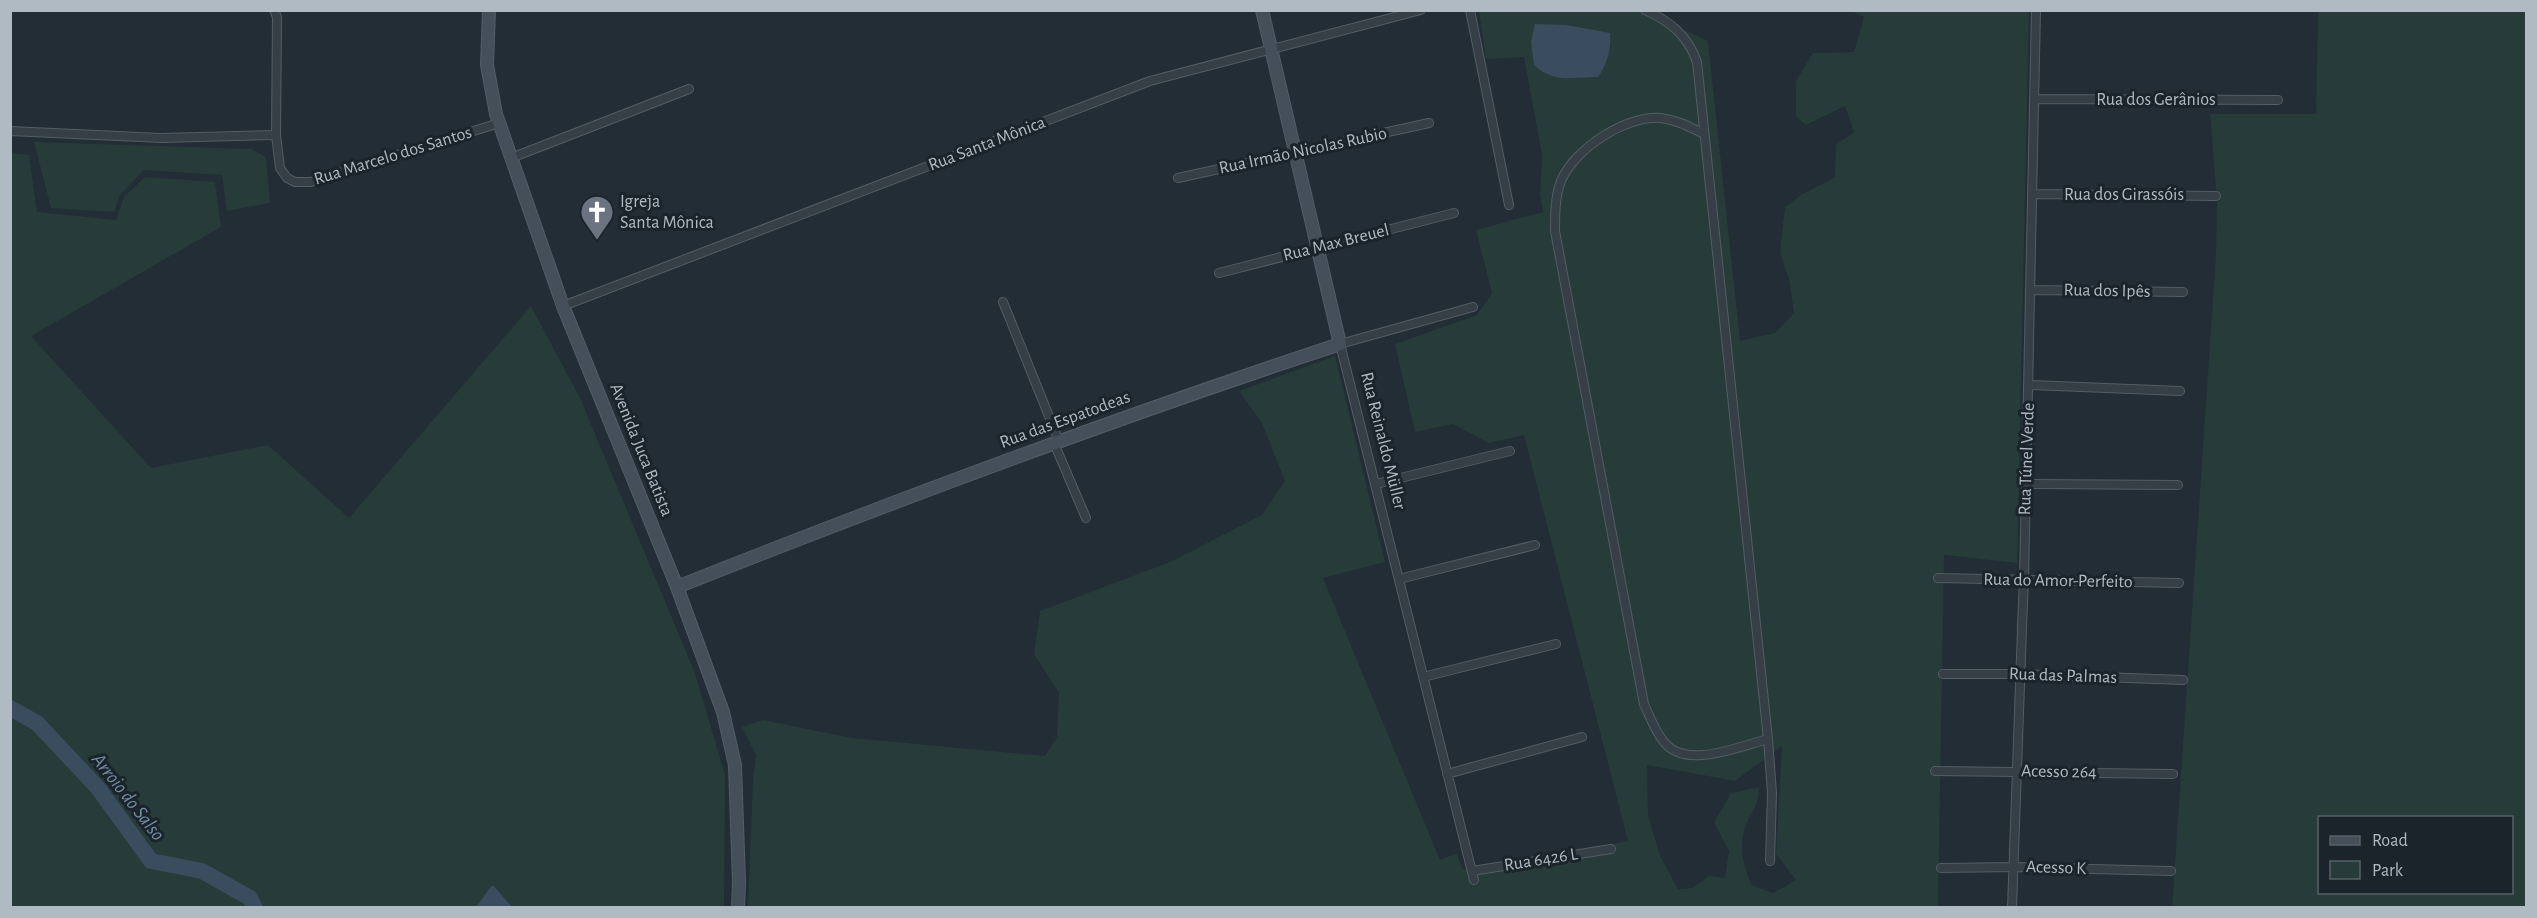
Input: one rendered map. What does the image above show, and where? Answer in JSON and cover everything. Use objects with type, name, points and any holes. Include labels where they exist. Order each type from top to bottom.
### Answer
[{"type":"street","points":[[10,131],[160,138],[276,135],[277,17],[274,10]]},
{"type":"street","name":"Avenida Juca Batista","points":[[489,10],[486,65],[511,158],[563,306],[677,587],[723,712],[735,765],[738,908]]},
{"type":"street","name":"Rua Reinaldo Müller","points":[[1262,10],[1340,344],[1473,876]]},
{"type":"street","name":"Rua Santa Mônica","points":[[563,306],[1150,81],[1421,10]]},
{"type":"street","points":[[1470,10],[1509,205]]},
{"type":"street","points":[[1645,10],[1674,27],[1691,46],[1696,62],[1768,739],[1772,793],[1770,861]]},
{"type":"street","name":"Rua Túnel Verde","points":[[2012,908],[2019,772],[2036,10]]},
{"type":"street","points":[[511,158],[689,89]]},
{"type":"street","name":"Rua dos Gerânios","points":[[2035,99],[2278,100]]},
{"type":"street","points":[[1704,134],[1675,120],[1658,118],[1618,129],[1584,149],[1561,182],[1555,231],[1644,704],[1665,744],[1686,755],[1706,756],[1768,739]]},
{"type":"street","name":"Rua Marcelo dos Santos","points":[[276,135],[280,168],[287,178],[295,182],[311,182],[500,123]]},
{"type":"street","name":"Rua Irmão Nicolas Rubio","points":[[1178,178],[1429,123]]},
{"type":"street","name":"Rua dos Girassóis","points":[[2032,194],[2216,196]]},
{"type":"street","name":"Rua Max Breuel","points":[[1219,273],[1454,213]]},
{"type":"street","name":"Rua dos Ipês","points":[[2031,290],[2182,292]]},
{"type":"street","points":[[1003,302],[1086,518]]},
{"type":"street","name":"Rua das Espatodeas","points":[[677,587],[1188,394],[1340,344],[1473,307]]},
{"type":"street","points":[[2029,385],[2180,391]]},
{"type":"street","points":[[1376,484],[1510,451]]},
{"type":"street","points":[[2026,484],[2178,485]]},
{"type":"street","points":[[1399,579],[1535,545]]},
{"type":"street","name":"Rua do Amor-Perfeito","points":[[1938,578],[2179,584]]},
{"type":"street","points":[[1423,677],[1556,644]]},
{"type":"street","name":"Rua das Palmas","points":[[1942,674],[2020,674],[2183,680]]},
{"type":"street","points":[[1447,774],[1582,737]]},
{"type":"street","name":"Acesso 264","points":[[1939,771],[2173,774]]},
{"type":"street","name":"Rua 6426 L","points":[[1473,876],[1611,849]]},
{"type":"street","name":"Acesso K","points":[[1941,868],[2014,867],[2171,871]]},
{"type":"green space","points":[[1479,11],[1642,11],[1708,41],[1740,341],[1775,333],[1794,313],[1789,279],[1780,253],[1785,207],[1801,195],[1835,177],[1836,145],[1854,132],[1845,106],[1806,125],[1796,116],[1796,81],[1813,53],[1854,52],[1864,17],[1851,11],[2029,11],[2017,563],[1944,555],[1938,907],[748,907],[756,755],[742,727],[763,720],[852,738],[1045,756],[1057,737],[1059,693],[1034,654],[1040,611],[1170,562],[1262,515],[1285,481],[1262,423],[1239,391],[1335,356],[1385,562],[1323,578],[1440,860],[1457,853],[1462,869],[1628,841],[1524,435],[1488,443],[1453,424],[1415,432],[1395,344],[1477,315],[1492,293],[1476,230],[1543,212],[1540,195],[1542,155],[1524,57],[1486,59]],"holes":[[[1782,746],[1776,854],[1796,880],[1773,893],[1752,885],[1745,866],[1742,845],[1746,824],[1757,802],[1759,787],[1731,793],[1714,822],[1729,851],[1725,878],[1709,876],[1693,888],[1678,889],[1660,856],[1648,815],[1647,765],[1735,781]]]},
{"type":"green space","points":[[2318,11],[2526,11],[2526,907],[2172,908],[2216,255],[2217,200],[2210,114],[2316,114]]},
{"type":"green space","points":[[34,142],[251,149],[266,157],[270,203],[227,211],[222,175],[144,170],[120,195],[114,212],[51,208]]},
{"type":"green space","points":[[10,153],[29,155],[37,212],[116,220],[124,197],[145,177],[215,182],[221,227],[31,336],[151,468],[268,445],[349,518],[531,306],[580,398],[695,673],[725,775],[724,907],[512,907],[494,886],[491,886],[475,908],[11,907]]},
{"type":"water","points":[[1535,24],[1566,25],[1610,33],[1608,56],[1598,77],[1556,77],[1534,65],[1531,42]]},
{"type":"water","points":[[491,886],[494,886],[512,907],[476,907]]},
{"type":"waterway","name":"Arroio do Salso","points":[[10,708],[37,723],[98,788],[151,861],[202,871],[250,898],[255,908]]},
{"type":"place","name":"Igreja Santa Mônica","points":[[597,241]]}]
